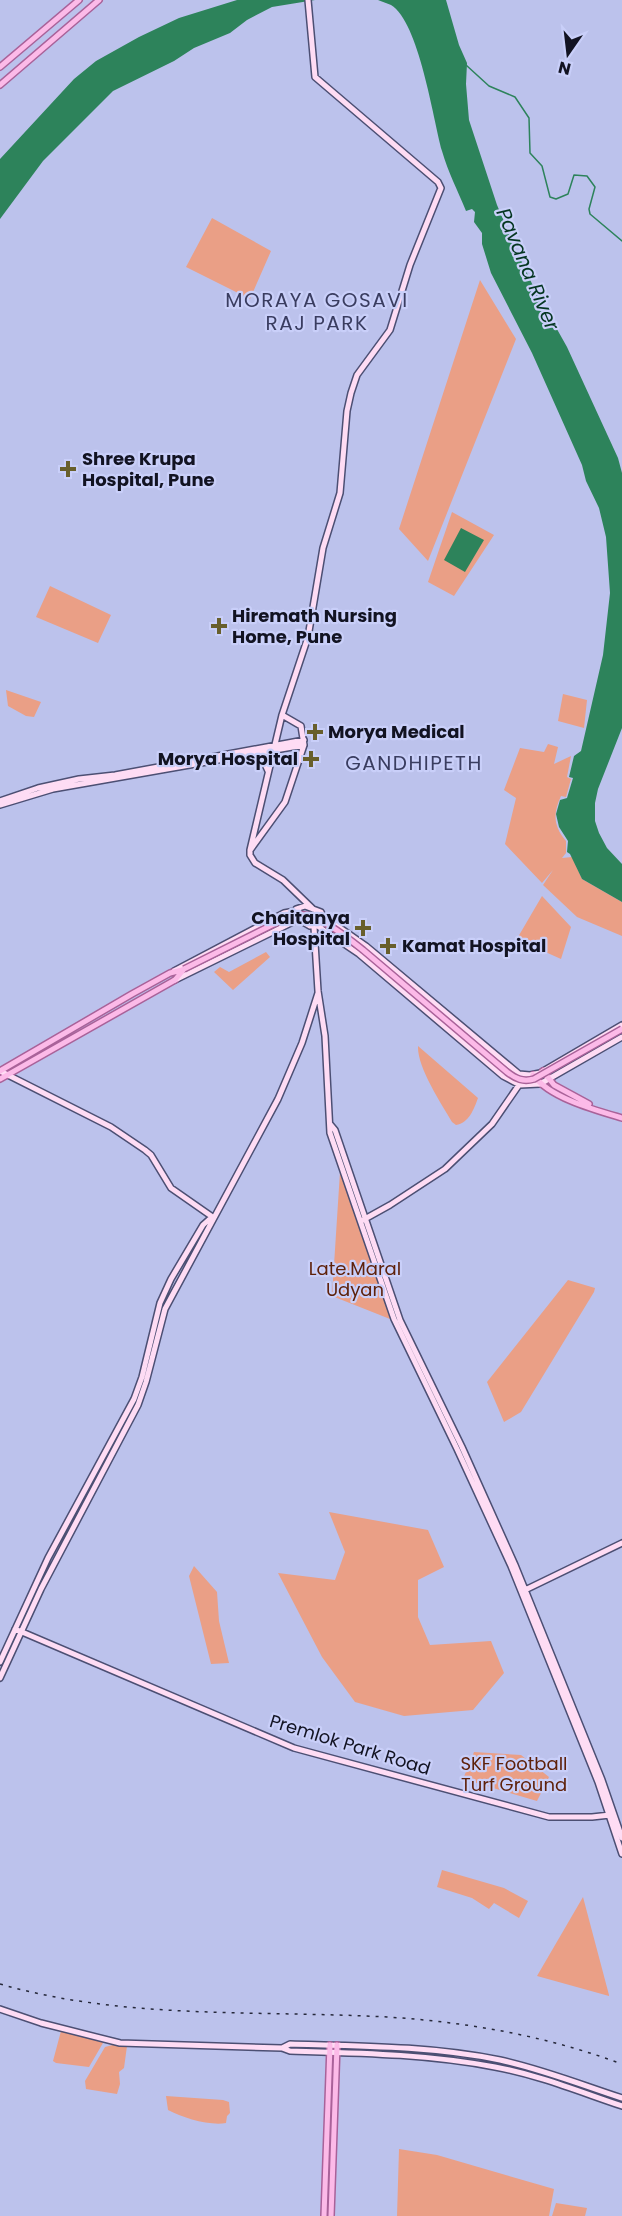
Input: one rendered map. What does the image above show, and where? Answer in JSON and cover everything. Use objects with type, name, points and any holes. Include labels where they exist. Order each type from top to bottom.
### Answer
[{"type":"main road","points":[[0,67],[79,0]]},
{"type":"main road","points":[[0,85],[99,0]]},
{"type":"main road","points":[[308,0],[315,77],[438,182],[441,188],[410,265],[390,330],[357,375],[351,393],[347,411],[340,493],[323,548],[308,637],[282,715],[250,850],[255,863],[283,880],[313,909]]},
{"type":"main road","points":[[250,850],[282,809],[304,743],[301,726],[282,715]]},
{"type":"main road","points":[[0,803],[38,788],[79,779],[304,743]]},
{"type":"main road","points":[[250,753],[264,762],[269,772]]},
{"type":"main road","points":[[297,920],[296,909],[300,895]]},
{"type":"main road","points":[[214,1216],[171,1188],[151,1155],[145,1150],[111,1127],[0,1071],[170,973],[284,914],[305,906],[321,912],[323,916],[366,946],[510,1068],[522,1075],[533,1075],[543,1071],[622,1027]]},
{"type":"main road","points":[[170,973],[184,969],[286,918],[308,915],[363,950],[517,1079],[526,1081],[534,1079],[622,1027]]},
{"type":"main road","points":[[317,927],[323,923],[323,916]]},
{"type":"main road","points":[[0,1078],[174,980],[297,920],[317,927],[359,954],[503,1076],[520,1085],[540,1084],[622,1037]]},
{"type":"main road","points":[[317,927],[318,991],[324,1028],[330,1124],[335,1130],[363,1220],[403,1328],[462,1447],[523,1591],[622,1838]]},
{"type":"main road","points":[[174,980],[184,969]]},
{"type":"main road","points":[[0,1678],[41,1589],[138,1405],[165,1310],[293,1068],[318,991]]},
{"type":"main road","points":[[132,994],[138,1001]]},
{"type":"main road","points":[[543,1071],[554,1085],[590,1104],[622,1116]]},
{"type":"main road","points":[[363,1220],[424,1184],[451,1165],[492,1124],[520,1085],[522,1075]]},
{"type":"main road","points":[[533,1075],[540,1084],[590,1108],[622,1116]]},
{"type":"main road","points":[[0,1662],[48,1558],[134,1399],[164,1292],[203,1225],[214,1216]]},
{"type":"main road","points":[[523,1591],[622,1543]]},
{"type":"main road","name":"Premlok Park Road","points":[[15,1629],[261,1735],[317,1755],[549,1817],[611,1814]]},
{"type":"main road","points":[[611,1814],[622,1854]]},
{"type":"main road","points":[[0,2009],[106,2041],[405,2055],[496,2067],[539,2077],[622,2106]]},
{"type":"main road","points":[[282,2048],[290,2044],[406,2048],[498,2060],[540,2070],[622,2098]]},
{"type":"main road","points":[[324,2216],[330,2045]]},
{"type":"main road","points":[[331,2216],[337,2045]]},
{"type":"main road","points":[[324,2202],[331,2202]]},
{"type":"green space","points":[[212,218],[271,251],[250,299],[186,267]]},
{"type":"green space","points":[[480,280],[516,339],[428,561],[399,529]]},
{"type":"green space","points":[[452,512],[494,535],[454,596],[428,582]]},
{"type":"green space","points":[[50,586],[111,615],[98,643],[36,617]]},
{"type":"green space","points":[[6,690],[41,702],[34,717],[26,716],[8,706]]},
{"type":"green space","points":[[563,694],[587,700],[584,728],[558,721]]},
{"type":"green space","points":[[548,744],[558,747],[554,764],[571,756],[567,777],[571,779],[566,797],[561,796],[556,814],[557,825],[566,841],[566,853],[562,858],[572,857],[582,879],[622,902],[622,936],[577,917],[543,885],[553,870],[542,883],[505,844],[516,798],[504,790],[520,748],[544,752]]},
{"type":"green space","points":[[542,896],[571,927],[561,959],[518,937]]},
{"type":"green space","points":[[266,952],[270,957],[233,990],[214,972],[220,967],[229,972]]},
{"type":"green space","points":[[418,1046],[478,1098],[470,1115],[461,1124],[456,1125],[452,1122],[436,1095],[421,1064]]},
{"type":"green space","name":"Late.Maral Udyan","points":[[340,1172],[391,1317],[390,1319],[332,1296]]},
{"type":"green space","points":[[568,1280],[595,1288],[594,1292],[521,1412],[504,1422],[487,1382]]},
{"type":"green space","points":[[329,1512],[428,1530],[444,1567],[418,1580],[418,1617],[430,1645],[491,1641],[504,1673],[473,1710],[404,1716],[355,1702],[322,1657],[278,1573],[335,1580],[345,1552]]},
{"type":"green space","points":[[194,1566],[217,1592],[219,1621],[229,1663],[211,1664],[189,1576]]},
{"type":"green space","name":"SKF Football Turf Ground","points":[[474,1752],[521,1755],[549,1777],[537,1801],[463,1779]]},
{"type":"green space","points":[[442,1870],[504,1888],[528,1901],[519,1918],[494,1903],[489,1909],[472,1898],[437,1887]]},
{"type":"green space","points":[[583,1897],[609,1995],[609,1996],[537,1976]]},
{"type":"green space","points":[[61,2031],[101,2040],[103,2043],[89,2067],[53,2061]]},
{"type":"green space","points":[[120,2043],[127,2046],[124,2068],[119,2072],[120,2084],[117,2094],[86,2089],[85,2081],[105,2047]]},
{"type":"green space","points":[[166,2096],[223,2100],[229,2102],[230,2113],[226,2123],[197,2121],[168,2110]]},
{"type":"green space","points":[[399,2149],[437,2155],[554,2189],[549,2216],[397,2216]]},
{"type":"green space","points":[[556,2203],[587,2208],[585,2216],[552,2216]]},
{"type":"shaded area","points":[[237,0],[315,0],[272,7],[247,20],[230,33],[194,48],[174,61],[113,91],[43,161],[0,219],[0,159],[74,79],[96,61],[139,37],[179,18]]},
{"type":"shaded area","points":[[378,0],[446,0],[459,45],[467,63],[469,120],[497,205],[535,290],[567,347],[618,458],[622,473],[622,728],[598,789],[595,821],[607,848],[622,864],[622,902],[582,879],[567,852],[568,841],[559,827],[556,814],[560,800],[567,798],[573,778],[569,777],[574,756],[581,751],[603,655],[610,593],[606,537],[599,508],[532,353],[491,273],[482,244],[482,233],[474,222],[475,212],[472,209],[466,211],[450,174],[442,151],[424,72],[410,30],[401,15],[391,5]]},
{"type":"shaded area","points":[[461,528],[484,540],[465,572],[444,560]]},
{"type":"waterway","points":[[466,65],[489,86],[515,97],[529,118],[530,153],[542,166],[550,197],[556,199],[568,194],[574,175],[587,176],[595,187],[589,209],[590,214],[622,241]]},
{"type":"railway","points":[[0,1984],[47,1995],[144,2008],[417,2019],[536,2038],[622,2064]]},
{"type":"place","name":"Shree Krupa Hospital, Pune","points":[[68,469]]},
{"type":"place","name":"Hiremath Nursing Home, Pune","points":[[219,626]]},
{"type":"place","name":"Morya Medical","points":[[315,732]]},
{"type":"place","name":"Morya Hospital","points":[[311,759]]},
{"type":"place","name":"Chaitanya Hospital","points":[[363,928]]},
{"type":"place","name":"Kamat Hospital","points":[[388,946]]},
{"type":"district","name":"MORAYA GOSAVI RAJ PARK","points":[[317,312]]},
{"type":"district","name":"GANDHIPETH","points":[[414,763]]},
{"type":"water label","name":"Pavana River","points":[[528,269]]}]
